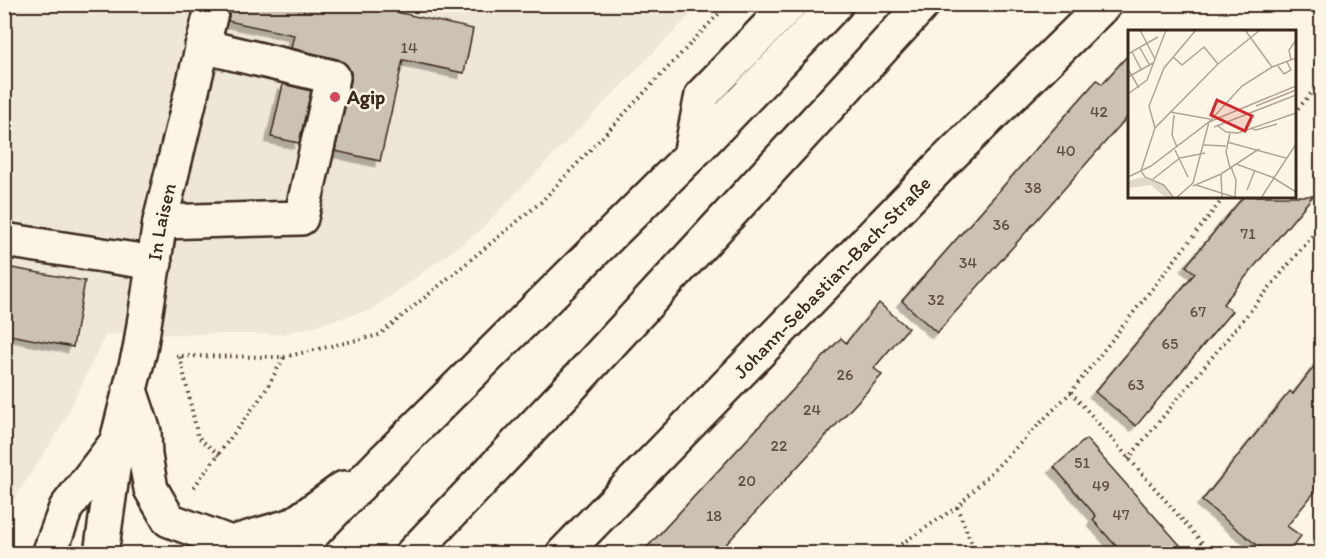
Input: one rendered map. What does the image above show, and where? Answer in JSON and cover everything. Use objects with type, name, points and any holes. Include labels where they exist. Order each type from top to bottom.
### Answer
[{"type":"street","name":"In Laisen","points":[[101,554],[117,441],[140,350],[160,222],[213,4]]},
{"type":"street","points":[[690,156],[702,95],[790,4]]},
{"type":"street","points":[[293,554],[382,462],[690,156],[836,4]]},
{"type":"street","points":[[412,554],[580,377],[922,4]]},
{"type":"street","name":"Johann-Sebastian-Bach-Straße","points":[[563,554],[945,161],[1105,4]]},
{"type":"street","points":[[160,222],[301,218],[304,207],[333,77],[202,46]]},
{"type":"street","points":[[4,240],[154,263]]},
{"type":"street","points":[[130,390],[144,432],[145,456],[151,489],[169,520],[231,543],[293,525],[382,462]]},
{"type":"street","name":"In Laisen","points":[[49,554],[66,508],[117,441]]},
{"type":"path","points":[[140,350],[180,357],[284,357],[379,335],[541,202],[728,4]]},
{"type":"path","points":[[1296,111],[1322,81]]},
{"type":"path","points":[[886,554],[957,507],[1071,392],[1223,198]]},
{"type":"path","points":[[1128,459],[1322,224]]},
{"type":"path","points":[[180,357],[198,437],[219,455]]},
{"type":"path","points":[[194,488],[264,393],[284,357]]},
{"type":"path","points":[[1071,392],[1212,554]]},
{"type":"path","points":[[957,507],[976,554]]},
{"type":"shaded area","points":[[5,5],[700,5],[477,233],[371,310],[284,334],[106,334],[61,427],[5,513]]},
{"type":"building","points":[[231,4],[360,4],[473,29],[464,73],[403,60],[380,161],[335,151],[351,81],[351,72],[346,64],[337,59],[291,48],[294,35],[228,21]]},
{"type":"building","points":[[1128,55],[1128,116],[937,333],[902,301],[1097,80],[1102,84]]},
{"type":"building","points":[[283,84],[311,91],[299,143],[271,137]]},
{"type":"building","points":[[1313,196],[1223,304],[1232,311],[1136,426],[1095,392],[1195,273],[1186,266],[1242,198]]},
{"type":"building","points":[[12,268],[85,281],[73,347],[4,334],[4,305]]},
{"type":"building","points":[[879,303],[908,328],[874,368],[882,375],[717,554],[641,554],[841,338],[846,343]]},
{"type":"building","points":[[1322,356],[1322,483],[1287,526],[1301,536],[1287,554],[1268,554],[1202,501],[1290,391],[1293,394]]},
{"type":"building","points":[[1086,439],[1188,554],[1123,554],[1093,520],[1096,516],[1054,467]]},
{"type":"place","name":"Agip","points":[[335,97]]}]
